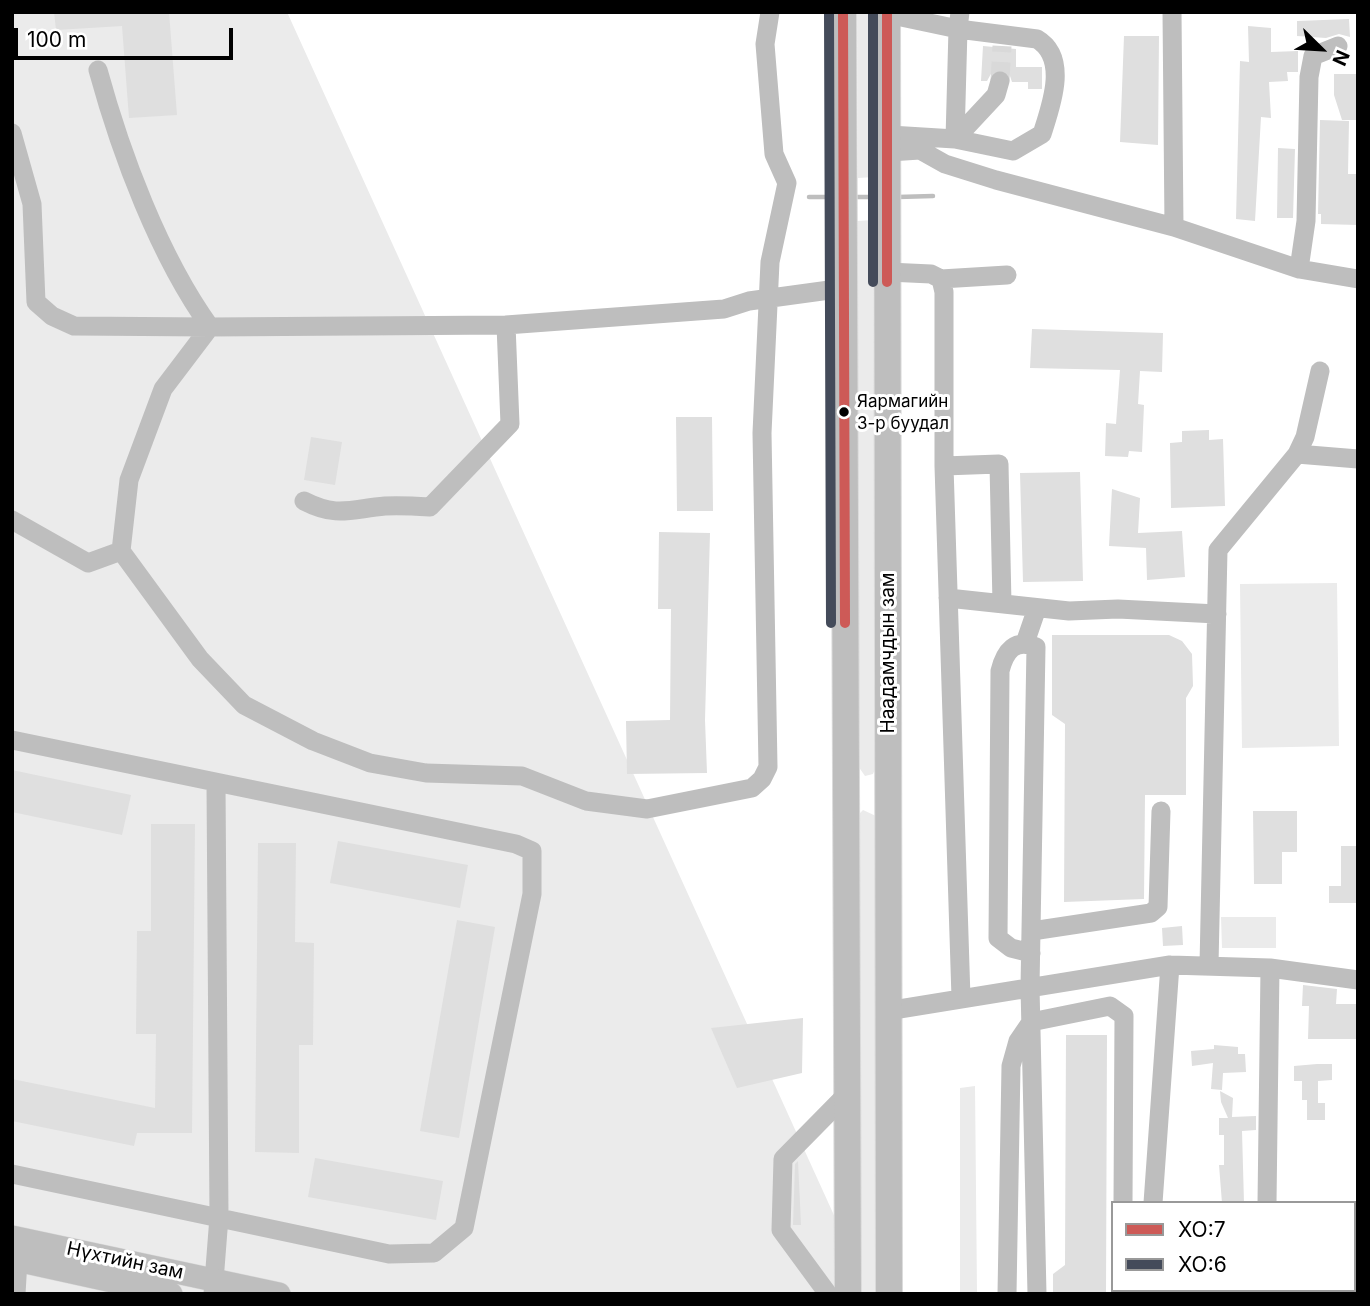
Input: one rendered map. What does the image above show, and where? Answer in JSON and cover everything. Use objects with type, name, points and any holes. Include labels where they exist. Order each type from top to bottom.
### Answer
[{"type":"highway","points":[[844,12],[848,1294]]},
{"type":"highway","name":"Наадамчдын зам","points":[[887,13],[889,1294]]},
{"type":"highway","points":[[845,794],[888,792]]},
{"type":"main road","name":"Нүхтийн зам","points":[[12,1237],[214,1287],[279,1294]]},
{"type":"main road","name":"Нүхтийн зам","points":[[15,1260],[171,1294]]},
{"type":"street","points":[[210,327],[163,389],[129,480],[121,551],[200,659],[244,705],[313,741],[369,763],[426,773],[522,776],[586,802],[647,809],[752,788],[762,779],[768,766],[762,471],[770,262],[787,184],[774,154],[765,44],[770,12]]},
{"type":"street","points":[[1172,12],[1174,227]]},
{"type":"street","points":[[887,13],[959,21],[1002,41],[1037,39],[1048,46],[1056,64],[1052,104],[1042,134],[1013,151],[955,139],[889,154]]},
{"type":"street","points":[[955,139],[959,21]]},
{"type":"street","points":[[1300,269],[1308,189],[1309,77],[1313,56],[1338,46]]},
{"type":"street","points":[[98,70],[119,146],[189,298],[210,327]]},
{"type":"street","points":[[955,139],[996,95],[1000,81]]},
{"type":"street","points":[[12,133],[32,204],[32,262],[36,302],[52,316],[74,326],[506,325],[724,309],[749,301],[845,288]]},
{"type":"street","points":[[889,154],[920,150],[959,169],[1174,227],[1300,269],[1358,279]]},
{"type":"street","points":[[888,272],[931,274],[941,279],[1007,275]]},
{"type":"street","points":[[941,279],[944,292],[944,466],[961,999]]},
{"type":"street","points":[[304,501],[323,511],[347,513],[386,506],[430,507],[510,424],[506,325]]},
{"type":"street","points":[[1209,965],[1218,550],[1297,454],[1306,437],[1320,371]]},
{"type":"street","points":[[1297,454],[1358,459]]},
{"type":"street","points":[[944,466],[999,464],[1002,604]]},
{"type":"street","points":[[12,520],[88,563],[121,551]]},
{"type":"street","points":[[948,598],[1037,608],[1217,614]]},
{"type":"street","points":[[1026,643],[1037,608]]},
{"type":"street","points":[[1031,953],[1011,948],[998,938],[1000,671],[1004,656],[1013,646],[1026,643],[1036,647],[1032,931],[1030,986],[1037,1294]]},
{"type":"street","points":[[12,740],[516,844],[532,851],[534,858],[532,894],[464,1228],[434,1253],[389,1254],[12,1174]]},
{"type":"street","points":[[214,1287],[219,1217],[216,784]]},
{"type":"street","points":[[1032,931],[1151,913],[1158,907],[1161,811]]},
{"type":"street","points":[[887,1011],[1170,965],[1269,968],[1358,980]]},
{"type":"street","points":[[1153,1201],[1170,965]]},
{"type":"street","points":[[1267,1201],[1269,968]]},
{"type":"street","points":[[1007,1294],[1011,1066],[1018,1041],[1031,1022],[1110,1006],[1124,1016],[1123,1201]]},
{"type":"street","points":[[828,1294],[781,1230],[783,1159],[847,1094]]},
{"type":"street","points":[[15,1260],[16,1294]]},
{"type":"shaded area","points":[[12,12],[287,12],[858,1268],[856,817],[863,810],[876,816],[877,1294],[12,1294]]},
{"type":"shaded area","points":[[857,12],[873,12],[874,177],[858,178]]},
{"type":"shaded area","points":[[873,220],[876,767],[873,774],[865,776],[858,766],[857,221]]},
{"type":"shaded area","points":[[1337,583],[1339,746],[1242,748],[1240,584]]},
{"type":"shaded area","points":[[1221,917],[1276,917],[1276,948],[1222,948]]},
{"type":"shaded area","points":[[975,1086],[977,1294],[960,1294],[960,1088]]},
{"type":"building","points":[[54,12],[169,12],[177,115],[129,118],[122,26],[56,30]]},
{"type":"building","points":[[1349,19],[1350,37],[1339,34],[1326,38],[1297,36],[1297,21]]},
{"type":"building","points":[[1248,26],[1271,28],[1271,52],[1298,51],[1298,72],[1287,72],[1288,81],[1269,82],[1271,118],[1261,117],[1255,221],[1236,219],[1240,61],[1249,62]]},
{"type":"building","points":[[1124,36],[1159,36],[1158,145],[1120,142]]},
{"type":"building","points":[[983,46],[1016,49],[1016,67],[1042,67],[1042,89],[1028,89],[1028,82],[1012,82],[1009,73],[1003,69],[992,72],[987,81],[981,81]]},
{"type":"building","points":[[1334,74],[1358,74],[1358,120],[1342,120],[1334,95]]},
{"type":"building","points":[[1320,120],[1349,121],[1348,174],[1358,174],[1358,225],[1321,224],[1321,214],[1318,214]]},
{"type":"building","points":[[1278,148],[1295,149],[1293,218],[1277,218]]},
{"type":"building","points":[[1032,329],[1163,333],[1162,372],[1140,371],[1138,404],[1144,405],[1142,452],[1129,451],[1128,457],[1105,456],[1106,423],[1116,424],[1120,370],[1030,368]]},
{"type":"building","points":[[676,417],[712,417],[713,511],[677,511]]},
{"type":"building","points":[[1209,430],[1209,440],[1223,439],[1225,506],[1171,508],[1170,443],[1182,442],[1182,431]]},
{"type":"building","points":[[311,437],[342,442],[335,485],[304,480]]},
{"type":"building","points":[[1080,472],[1083,581],[1023,582],[1020,473]]},
{"type":"building","points":[[1112,489],[1140,498],[1138,533],[1182,531],[1185,577],[1147,580],[1146,548],[1109,546]]},
{"type":"building","points":[[659,532],[710,533],[705,720],[707,773],[627,774],[626,721],[670,720],[671,609],[658,609]]},
{"type":"building","points":[[1052,635],[1169,635],[1182,641],[1192,654],[1193,686],[1186,698],[1186,795],[1145,795],[1144,899],[1064,902],[1065,724],[1052,715]]},
{"type":"building","points":[[12,770],[131,795],[122,835],[12,812]]},
{"type":"building","points":[[1253,811],[1297,811],[1297,852],[1282,852],[1282,884],[1254,884]]},
{"type":"building","points":[[151,824],[195,824],[192,1133],[137,1133],[134,1146],[12,1121],[12,1079],[155,1108],[156,1034],[136,1034],[137,931],[151,931]]},
{"type":"building","points":[[338,841],[468,865],[460,908],[330,883]]},
{"type":"building","points":[[258,843],[296,843],[295,942],[314,943],[313,1045],[299,1045],[299,1153],[255,1152]]},
{"type":"building","points":[[1341,846],[1356,846],[1358,903],[1329,903],[1329,886],[1341,886]]},
{"type":"building","points":[[457,920],[495,927],[459,1138],[420,1131]]},
{"type":"building","points":[[1182,926],[1183,945],[1163,946],[1162,928]]},
{"type":"building","points":[[1303,985],[1337,989],[1336,1004],[1358,1004],[1358,1039],[1308,1039],[1309,1006],[1302,1006]]},
{"type":"building","points":[[803,1018],[802,1073],[737,1088],[711,1028]]},
{"type":"building","points":[[1066,1035],[1107,1035],[1106,1294],[1053,1294],[1053,1274],[1065,1265]]},
{"type":"building","points":[[1214,1045],[1238,1047],[1238,1054],[1245,1054],[1246,1072],[1223,1073],[1222,1090],[1211,1089],[1213,1063],[1192,1066],[1191,1051],[1214,1049]]},
{"type":"building","points":[[1332,1064],[1332,1080],[1318,1081],[1318,1103],[1325,1103],[1325,1120],[1307,1120],[1307,1100],[1302,1100],[1302,1081],[1294,1081],[1294,1066]]},
{"type":"building","points":[[1220,1091],[1233,1098],[1232,1117],[1256,1116],[1256,1130],[1242,1131],[1244,1201],[1222,1201],[1219,1165],[1224,1165],[1224,1135],[1219,1135],[1219,1118],[1228,1118],[1221,1102]]},
{"type":"building","points":[[315,1158],[443,1181],[436,1220],[308,1197]]},
{"type":"building","points":[[798,1161],[801,1225],[793,1225],[795,1164]]},
{"type":"waterway","points":[[898,197],[933,196]]},
{"type":"waterway","points":[[809,197],[836,197]]},
{"type":"waterway","points":[[852,197],[878,197]]},
{"type":"tunnel","points":[[1000,81],[1002,46]]},
{"type":"transit line","name":"ХО:6","points":[[829,12],[831,623]]},
{"type":"transit line","name":"ХО:7","points":[[843,12],[845,623]]},
{"type":"transit line","name":"ХО:6","points":[[873,12],[873,282]]},
{"type":"transit line","name":"ХО:7","points":[[887,12],[887,282]]},
{"type":"place","name":"Яармагийн 3-р буудал","points":[[844,412]]}]
